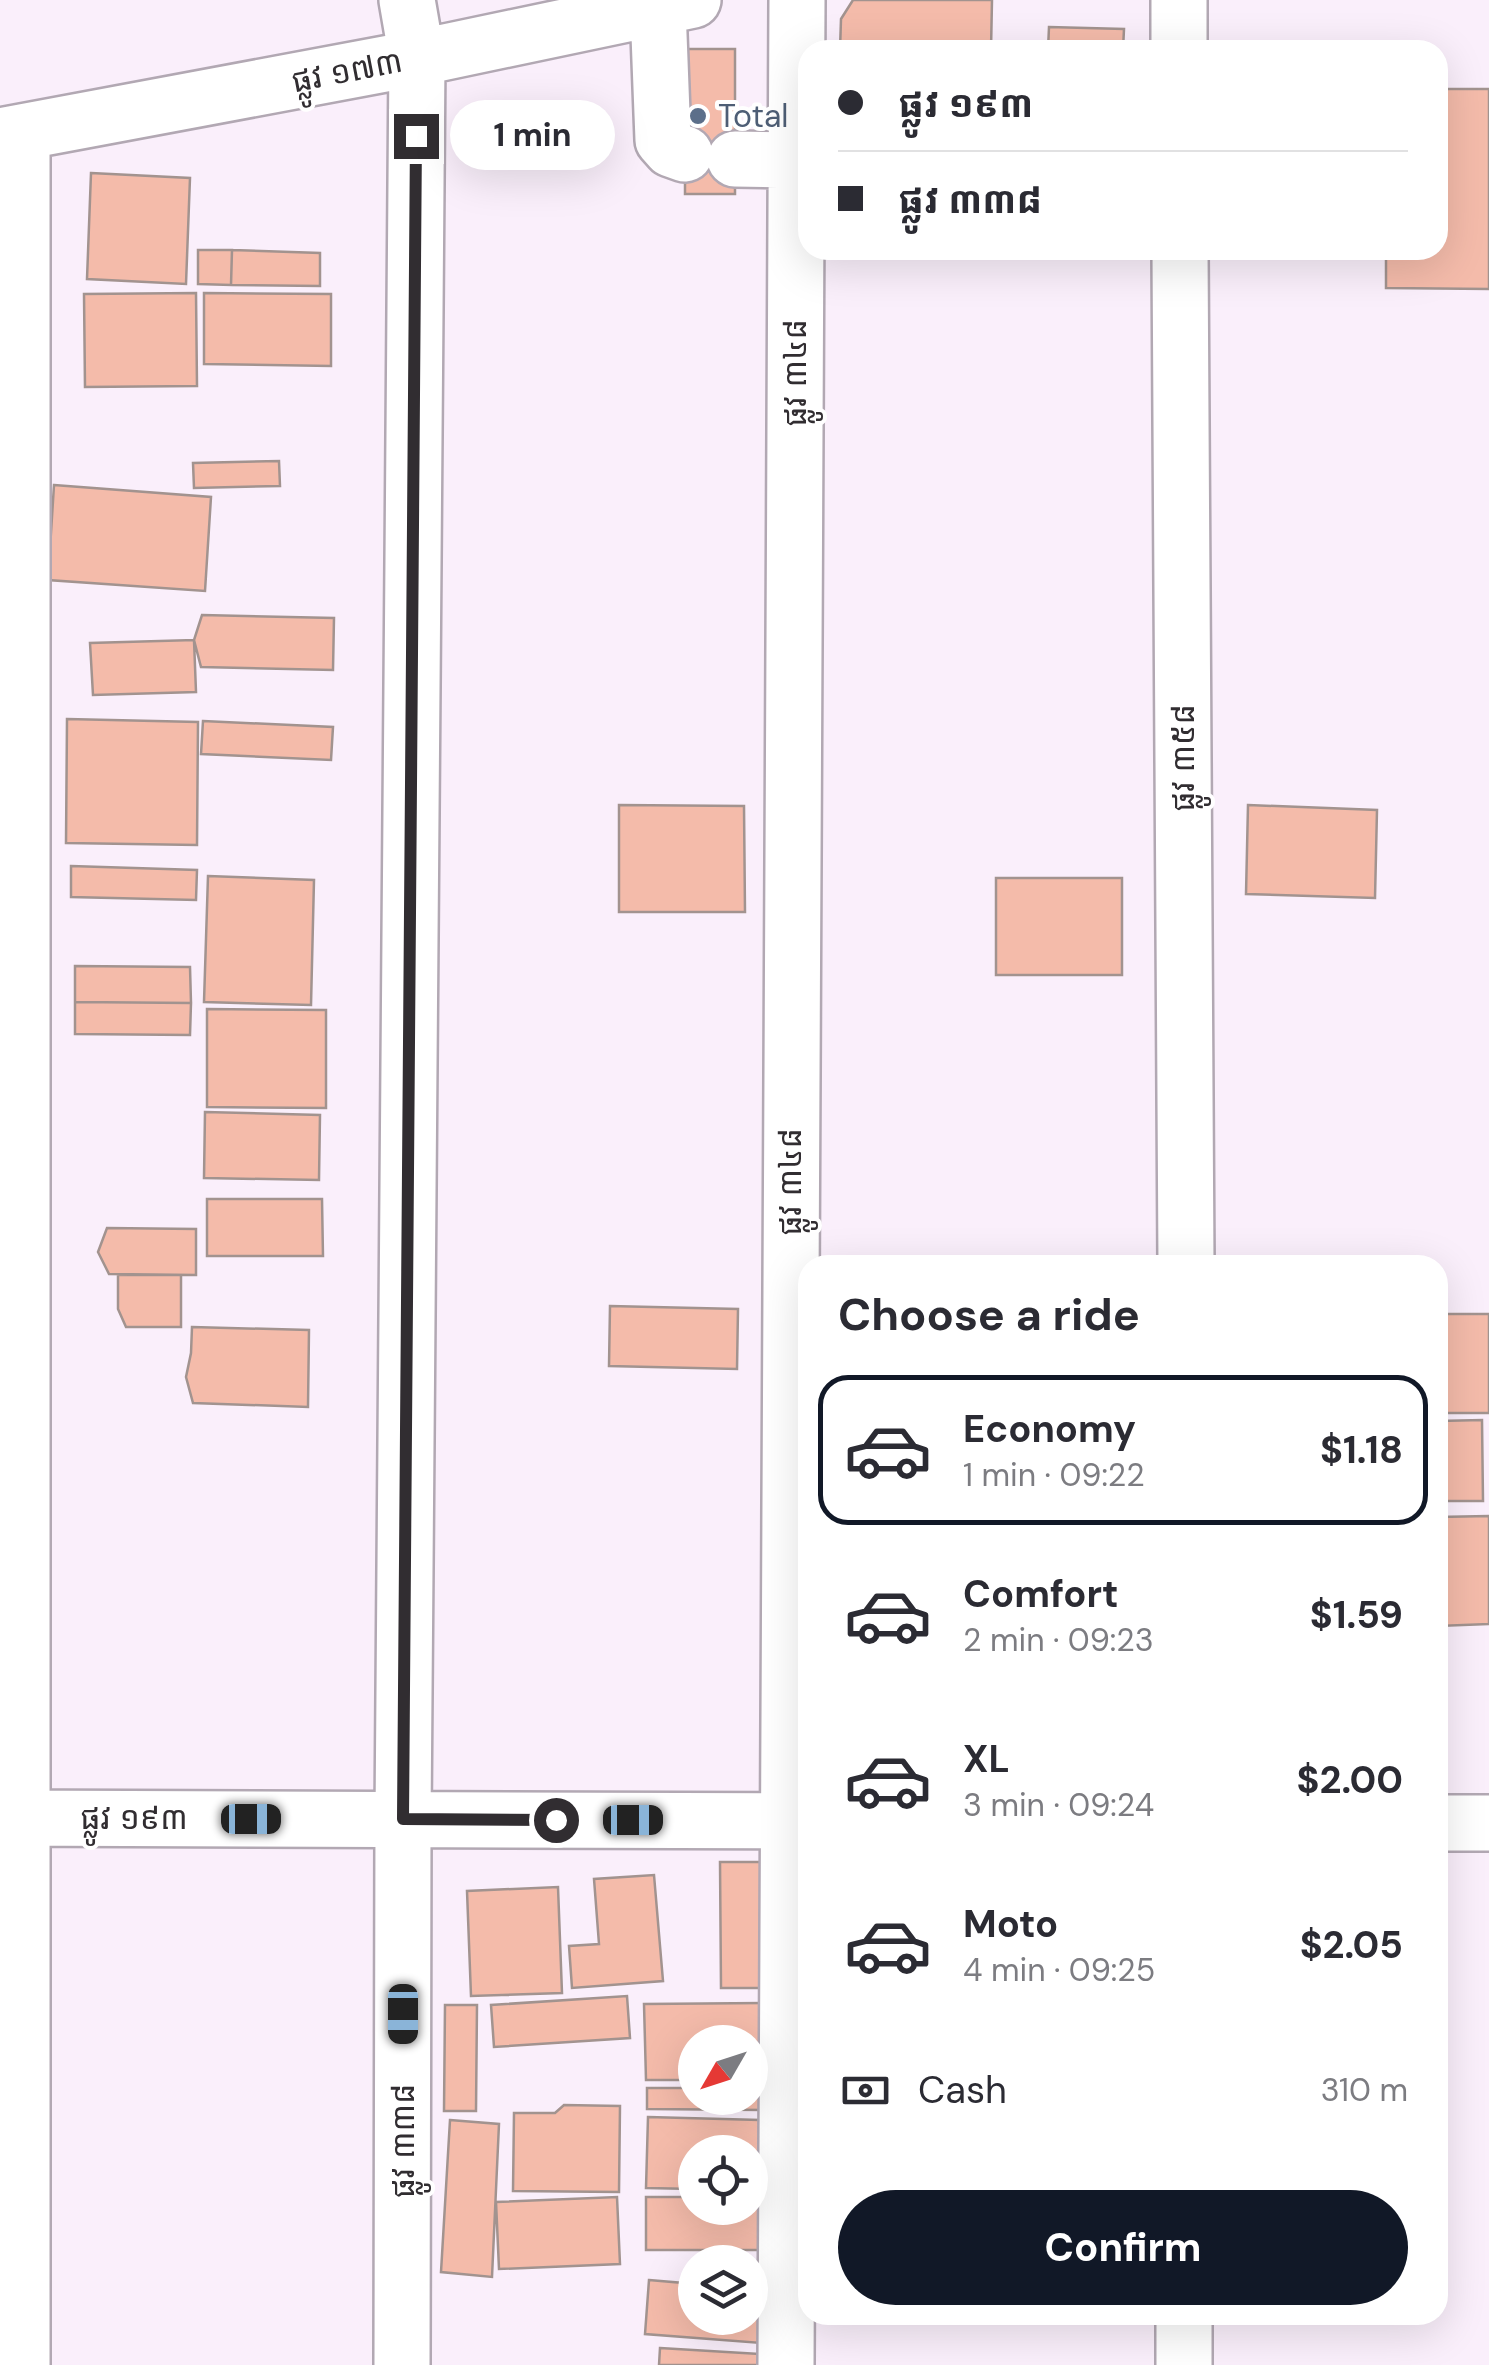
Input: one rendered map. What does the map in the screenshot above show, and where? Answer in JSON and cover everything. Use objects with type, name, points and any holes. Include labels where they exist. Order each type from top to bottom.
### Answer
[{"type":"street","points":[[407,0],[417,58]]},
{"type":"street","name":"ផ្លូវ ៣៤៨","points":[[786,2365],[797,1821],[797,0]]},
{"type":"street","points":[[1179,0],[1179,40]]},
{"type":"street","points":[[676,4],[663,140],[670,149],[710,156],[796,160]]},
{"type":"street","name":"ផ្លូវ ១៧៣","points":[[11,134],[417,58],[676,4]]},
{"type":"street","name":"ផ្លូវ ៣៣៨","points":[[402,2365],[417,58]]},
{"type":"street","points":[[11,134],[11,2046],[22,2365]]},
{"type":"street","name":"ផ្លូវ ៣៥៨","points":[[1180,260],[1186,1255]]},
{"type":"street","name":"ផ្លូវ ១៩៣","points":[[12,1818],[797,1821]]},
{"type":"street","points":[[1448,1823],[1489,1823]]},
{"type":"street","points":[[1184,2325],[1184,2365]]},
{"type":"building","points":[[853,0],[992,0],[991,40],[840,40],[841,19]]},
{"type":"building","points":[[1049,27],[1124,29],[1123,40],[1048,40]]},
{"type":"building","points":[[685,49],[735,49],[735,194],[685,194]]},
{"type":"building","points":[[1448,89],[1489,89],[1489,289],[1386,288],[1386,260],[1448,260]]},
{"type":"building","points":[[91,173],[190,178],[186,284],[87,279]]},
{"type":"building","points":[[198,250],[232,250],[231,285],[198,284]]},
{"type":"building","points":[[232,250],[320,253],[320,286],[231,285]]},
{"type":"building","points":[[196,293],[197,386],[85,387],[84,294]]},
{"type":"building","points":[[204,293],[331,294],[331,366],[204,364]]},
{"type":"building","points":[[279,461],[280,486],[194,488],[193,463]]},
{"type":"building","points":[[54,485],[211,497],[205,591],[48,580]]},
{"type":"building","points":[[202,615],[334,618],[333,670],[201,667],[194,640]]},
{"type":"building","points":[[194,640],[196,692],[93,695],[90,643]]},
{"type":"building","points":[[67,719],[198,722],[197,845],[66,843]]},
{"type":"building","points":[[203,721],[333,727],[331,760],[201,754]]},
{"type":"building","points":[[619,805],[744,806],[745,912],[619,912]]},
{"type":"building","points":[[1248,805],[1377,810],[1375,898],[1246,894]]},
{"type":"building","points":[[71,866],[197,870],[196,900],[71,897]]},
{"type":"building","points":[[208,876],[314,880],[311,1005],[204,1002]]},
{"type":"building","points":[[996,878],[1122,878],[1122,975],[996,975]]},
{"type":"building","points":[[75,966],[190,967],[191,1003],[75,1002]]},
{"type":"building","points":[[75,1002],[191,1003],[190,1035],[75,1034]]},
{"type":"building","points":[[207,1009],[326,1010],[326,1108],[207,1107]]},
{"type":"building","points":[[205,1112],[320,1115],[319,1180],[204,1178]]},
{"type":"building","points":[[207,1199],[322,1199],[323,1256],[207,1256]]},
{"type":"building","points":[[107,1228],[196,1229],[196,1275],[109,1274],[98,1252]]},
{"type":"building","points":[[118,1275],[181,1275],[181,1327],[126,1327],[118,1309]]},
{"type":"building","points":[[610,1306],[738,1309],[737,1369],[609,1366]]},
{"type":"building","points":[[1448,1314],[1489,1314],[1489,1413],[1448,1413]]},
{"type":"building","points":[[192,1327],[309,1330],[308,1407],[193,1403],[186,1377]]},
{"type":"building","points":[[1482,1420],[1483,1501],[1448,1501],[1448,1421]]},
{"type":"building","points":[[1489,1516],[1489,1624],[1448,1626],[1448,1517]]},
{"type":"building","points":[[720,1862],[776,1862],[777,1988],[721,1988]]},
{"type":"building","points":[[654,1875],[663,1981],[572,1988],[569,1946],[599,1944],[594,1879]]},
{"type":"building","points":[[558,1887],[562,1993],[471,1996],[467,1891]]},
{"type":"building","points":[[627,1996],[630,2038],[494,2047],[491,2005]]},
{"type":"building","points":[[773,2003],[775,2079],[768,2079],[768,2025],[678,2025],[678,2080],[646,2080],[644,2004]]},
{"type":"building","points":[[445,2005],[477,2005],[476,2111],[444,2111]]},
{"type":"building","points":[[647,2088],[678,2088],[678,2109],[647,2109]]},
{"type":"building","points":[[564,2105],[620,2106],[619,2192],[513,2191],[514,2113],[555,2113]]},
{"type":"building","points":[[648,2117],[760,2120],[760,2135],[678,2135],[678,2189],[646,2188]]},
{"type":"building","points":[[450,2120],[499,2124],[492,2277],[441,2272]]},
{"type":"building","points":[[617,2197],[620,2264],[499,2269],[496,2202]]},
{"type":"building","points":[[646,2197],[678,2197],[678,2225],[763,2225],[763,2245],[678,2245],[678,2250],[646,2250]]},
{"type":"building","points":[[649,2280],[678,2283],[678,2335],[761,2335],[761,2343],[645,2334]]},
{"type":"building","points":[[660,2348],[775,2355],[775,2365],[659,2365]]},
{"type":"place","name":"Total","points":[[698,116]]},
{"type":"route","points":[[416,136],[403,1819],[556,1820]]}]
